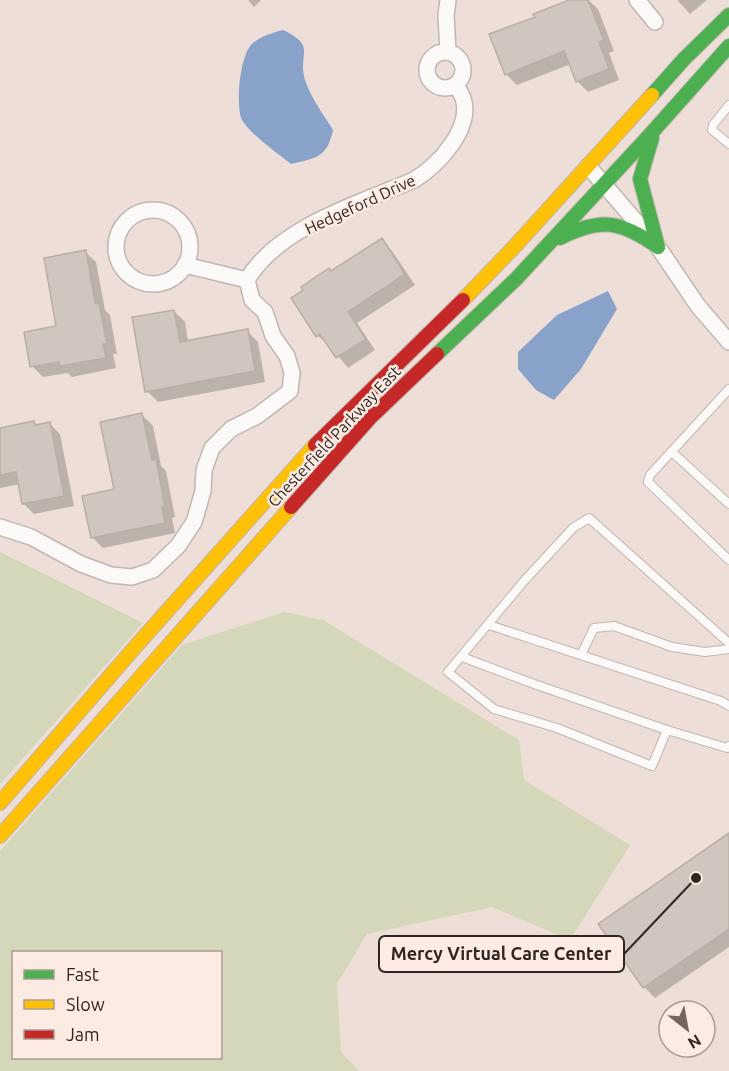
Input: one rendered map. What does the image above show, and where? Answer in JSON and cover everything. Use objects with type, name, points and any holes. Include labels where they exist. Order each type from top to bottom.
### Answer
[{"type":"street","points":[[448,0],[446,15],[448,52],[431,57],[426,68],[433,84],[438,87],[450,88],[456,85]]},
{"type":"street","points":[[637,0],[655,22]]},
{"type":"street","name":"Chesterfield Parkway East","points":[[0,803],[136,645],[324,435],[436,328],[515,246],[684,59],[729,15]]},
{"type":"street","name":"Chesterfield Parkway East","points":[[0,836],[370,418],[516,279],[728,48]]},
{"type":"street","name":"Hedgeford Drive","points":[[247,280],[262,260],[312,223],[406,183],[429,170],[445,154],[456,136],[463,116],[463,99],[456,85],[464,69],[459,57],[448,52]]},
{"type":"street","points":[[656,129],[645,155],[640,178],[658,247]]},
{"type":"street","points":[[588,166],[658,247],[698,306],[729,342]]},
{"type":"street","points":[[151,210],[164,211],[177,218],[185,228],[190,253],[185,265],[177,275],[163,282],[147,284],[135,280],[120,265],[116,255],[118,234],[128,219],[139,213],[151,210]]},
{"type":"street","points":[[549,244],[575,229],[605,223],[624,226],[638,232],[658,247]]},
{"type":"street","points":[[0,527],[31,537],[81,564],[111,575],[132,577],[153,570],[178,546],[194,522],[203,491],[204,470],[212,448],[231,429],[257,416],[290,391],[292,374],[287,356],[273,336],[265,312],[252,300],[247,280],[185,265]]},
{"type":"lane","points":[[729,105],[713,125],[712,130],[729,144]]},
{"type":"lane","points":[[729,389],[650,475],[648,482],[729,560]]},
{"type":"lane","points":[[672,452],[729,504]]},
{"type":"lane","points":[[667,730],[652,766],[557,728],[494,709],[448,672],[573,528],[589,518],[729,643]]},
{"type":"lane","points":[[489,625],[720,701],[729,706]]},
{"type":"lane","points":[[581,655],[594,628],[614,626],[672,647],[705,652],[729,649]]},
{"type":"lane","points":[[462,657],[667,730],[727,748],[729,746]]},
{"type":"green space","points":[[0,552],[143,623],[0,784]]},
{"type":"green space","points":[[284,612],[323,620],[519,740],[524,780],[630,845],[570,940],[492,907],[367,934],[337,984],[341,1052],[359,1071],[0,1071],[0,851],[182,645]]},
{"type":"water","points":[[283,30],[294,36],[303,46],[305,80],[314,100],[333,130],[324,151],[314,158],[291,164],[251,131],[242,120],[239,103],[242,68],[249,49],[260,38]]},
{"type":"water","points":[[608,291],[617,309],[581,369],[554,400],[536,390],[518,369],[518,352],[557,315]]},
{"type":"building","points":[[569,0],[588,0],[604,40],[599,42],[609,69],[576,82],[564,51],[505,75],[489,34],[535,17],[533,14]]},
{"type":"building","points":[[382,238],[405,274],[348,312],[366,339],[336,358],[320,334],[316,337],[291,298],[303,290],[301,287],[329,268],[331,271]]},
{"type":"building","points":[[86,250],[95,303],[99,303],[107,344],[103,344],[106,358],[60,366],[59,362],[30,367],[24,332],[56,326],[44,258]]},
{"type":"building","points":[[174,310],[180,342],[248,329],[255,371],[145,392],[132,317]]},
{"type":"building","points":[[142,413],[152,460],[156,459],[165,507],[162,507],[165,523],[91,538],[82,496],[114,489],[100,422]]},
{"type":"building","points":[[34,421],[35,425],[50,422],[64,496],[22,504],[16,472],[0,475],[0,428]]},
{"type":"building","points":[[729,833],[729,929],[643,988],[598,924]]},
{"type":"traffic: fast","points":[[652,95],[684,59],[729,15]]},
{"type":"traffic: fast","points":[[437,354],[516,279],[729,46]]},
{"type":"traffic: fast","points":[[652,138],[640,179],[658,247]]},
{"type":"traffic: fast","points":[[560,238],[587,227],[610,225],[633,232],[658,247]]},
{"type":"traffic: slow","points":[[463,300],[652,95]]},
{"type":"traffic: slow","points":[[0,803],[315,445]]},
{"type":"traffic: slow","points":[[0,836],[291,507]]},
{"type":"traffic: jam","points":[[315,445],[463,300]]},
{"type":"traffic: jam","points":[[291,507],[370,418],[437,354]]},
{"type":"place","name":"Mercy Virtual Care Center","points":[[696,878]]}]
